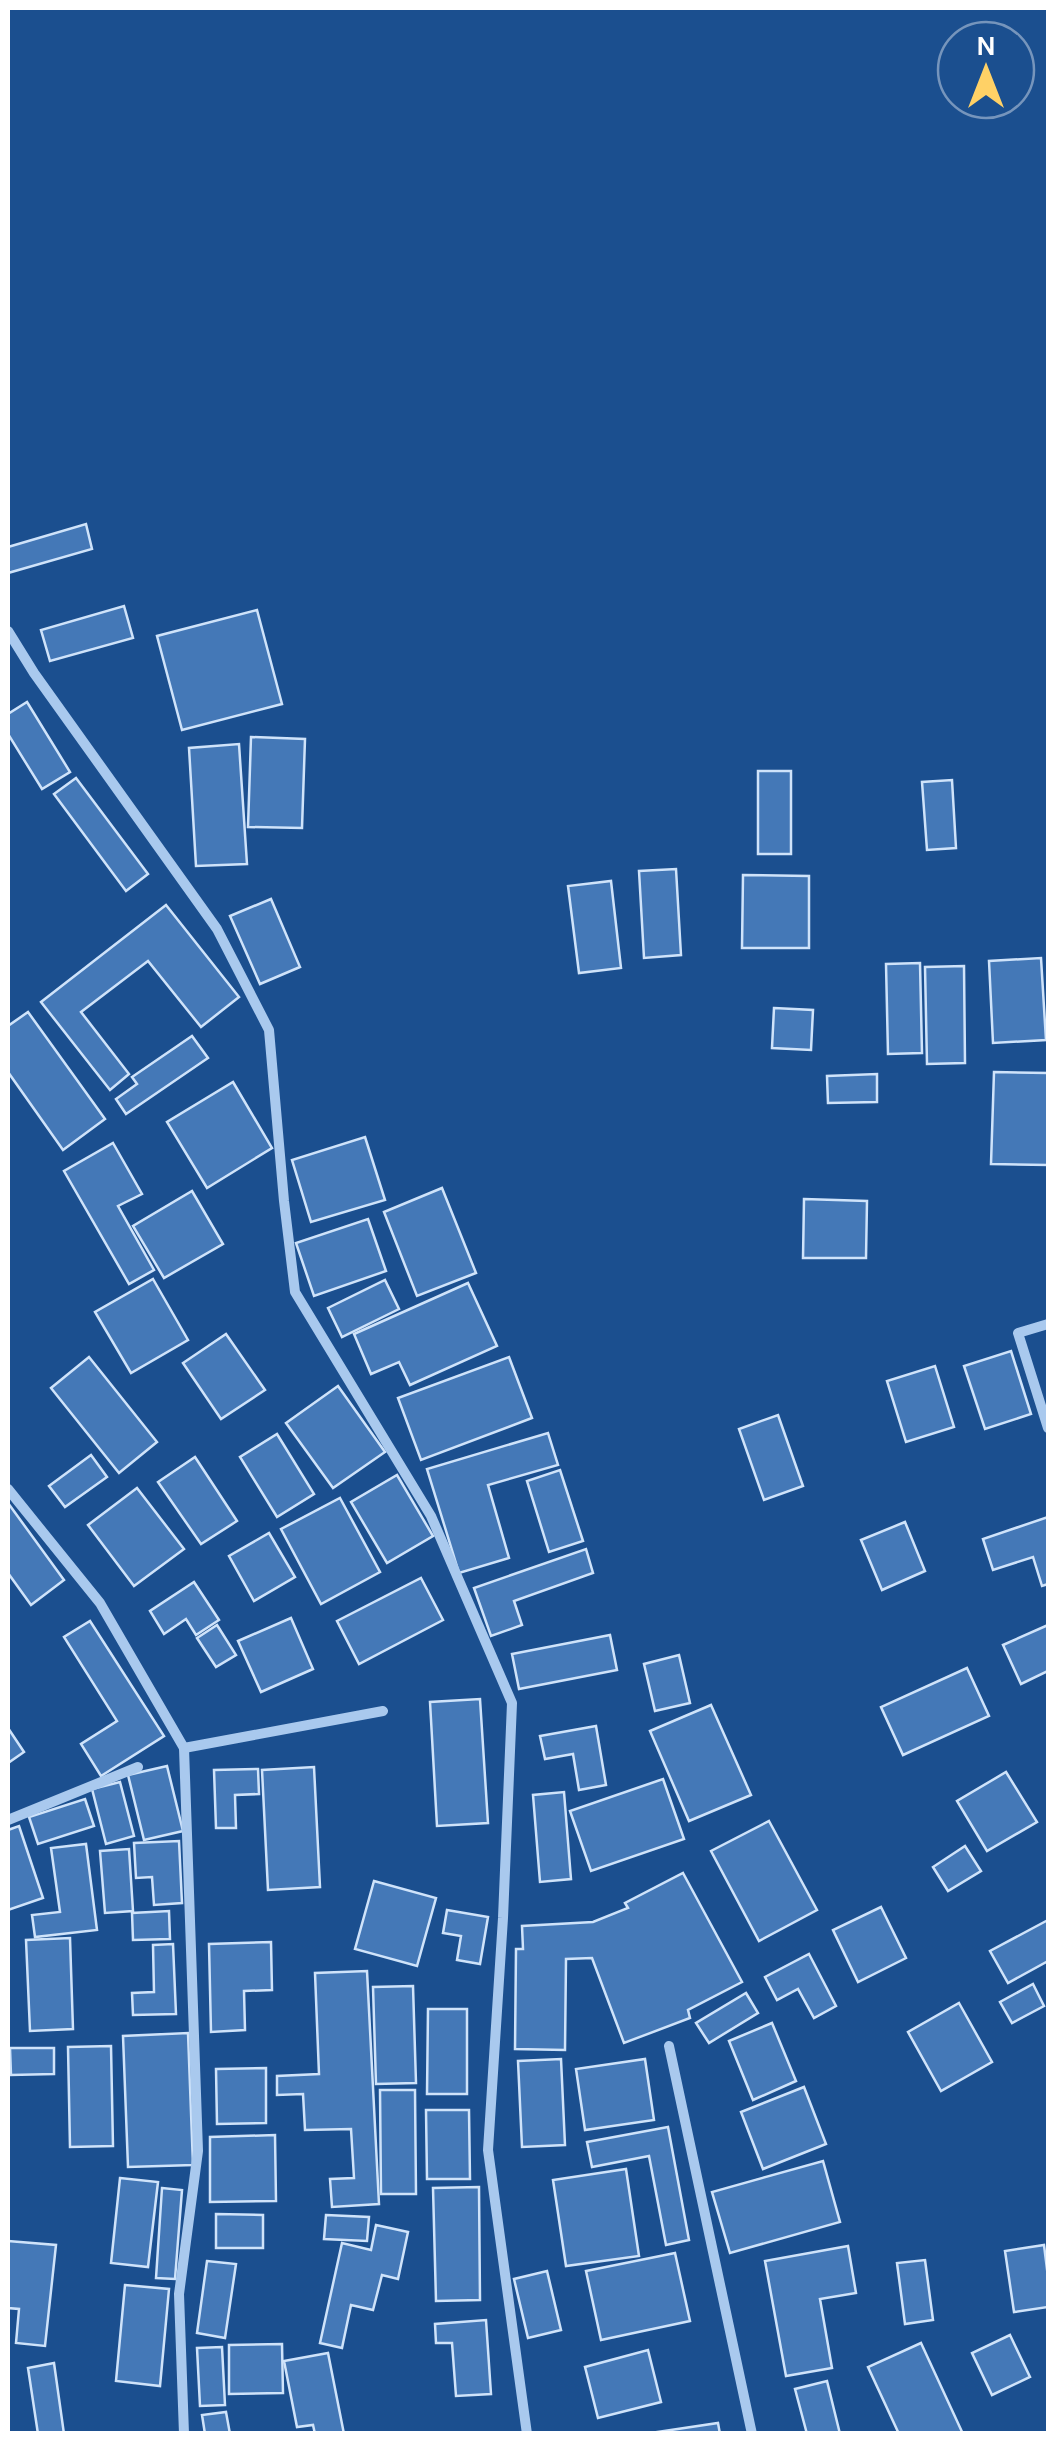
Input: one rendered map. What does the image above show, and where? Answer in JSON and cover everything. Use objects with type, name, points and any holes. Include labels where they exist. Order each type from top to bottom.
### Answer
[{"type":"street","points":[[8,630],[34,673],[218,929],[269,1030],[295,1292],[431,1516],[512,1702],[488,2150],[526,2434]]},
{"type":"street","points":[[1048,1324],[1018,1333],[1048,1428]]},
{"type":"street","points":[[8,1489],[100,1604],[184,1748],[198,2150],[179,2294],[184,2434]]},
{"type":"street","points":[[184,1748],[383,1710]]},
{"type":"street","points":[[8,1820],[138,1767]]},
{"type":"street","points":[[669,2046],[752,2434]]},
{"type":"building","points":[[86,524],[92,549],[8,573],[8,547]]},
{"type":"building","points":[[124,606],[133,638],[50,661],[41,630]]},
{"type":"building","points":[[257,610],[282,704],[182,730],[157,636]]},
{"type":"building","points":[[27,702],[70,772],[42,789],[8,734],[8,714]]},
{"type":"building","points":[[251,737],[305,739],[302,828],[248,827]]},
{"type":"building","points":[[239,744],[247,864],[196,866],[189,748]]},
{"type":"building","points":[[758,771],[791,771],[791,854],[758,854]]},
{"type":"building","points":[[76,778],[148,874],[126,891],[54,794]]},
{"type":"building","points":[[952,780],[956,848],[927,850],[922,782]]},
{"type":"building","points":[[676,869],[681,955],[644,958],[639,871]]},
{"type":"building","points":[[743,875],[809,876],[809,948],[742,948]]},
{"type":"building","points":[[611,881],[621,968],[579,973],[568,886]]},
{"type":"building","points":[[271,899],[300,967],[260,984],[230,916]]},
{"type":"building","points":[[166,905],[239,997],[201,1027],[148,961],[81,1012],[129,1074],[110,1090],[41,1002]]},
{"type":"building","points":[[1041,958],[1046,1040],[993,1043],[989,961]]},
{"type":"building","points":[[920,963],[922,1053],[888,1054],[886,964]]},
{"type":"building","points":[[964,966],[965,1063],[927,1064],[925,967]]},
{"type":"building","points":[[774,1008],[813,1010],[811,1050],[772,1048]]},
{"type":"building","points":[[28,1012],[105,1119],[63,1150],[8,1072],[8,1026]]},
{"type":"building","points":[[192,1036],[208,1058],[126,1114],[116,1099],[137,1084],[132,1077]]},
{"type":"building","points":[[994,1072],[1048,1073],[1048,1165],[991,1164]]},
{"type":"building","points":[[877,1074],[877,1102],[828,1103],[827,1076]]},
{"type":"building","points":[[233,1082],[272,1148],[207,1188],[167,1122]]},
{"type":"building","points":[[365,1137],[385,1200],[311,1222],[292,1160]]},
{"type":"building","points":[[113,1143],[142,1194],[118,1206],[154,1270],[129,1284],[64,1171]]},
{"type":"building","points":[[442,1188],[476,1273],[417,1296],[384,1212]]},
{"type":"building","points":[[192,1191],[223,1244],[164,1278],[133,1226]]},
{"type":"building","points":[[804,1199],[867,1201],[866,1258],[803,1258]]},
{"type":"building","points":[[368,1219],[386,1271],[314,1296],[296,1243]]},
{"type":"building","points":[[153,1279],[188,1340],[131,1373],[95,1312]]},
{"type":"building","points":[[385,1280],[399,1309],[342,1337],[328,1308]]},
{"type":"building","points":[[468,1283],[497,1346],[410,1385],[399,1362],[371,1374],[354,1334]]},
{"type":"building","points":[[226,1334],[265,1390],[221,1419],[183,1363]]},
{"type":"building","points":[[1011,1351],[1031,1414],[985,1429],[964,1366]]},
{"type":"building","points":[[89,1357],[157,1442],[119,1473],[51,1388]]},
{"type":"building","points":[[509,1357],[532,1418],[421,1460],[398,1398]]},
{"type":"building","points":[[935,1366],[954,1427],[906,1442],[887,1381]]},
{"type":"building","points":[[338,1386],[385,1452],[333,1488],[286,1423]]},
{"type":"building","points":[[778,1415],[803,1486],[764,1500],[739,1429]]},
{"type":"building","points":[[548,1433],[558,1465],[488,1485],[509,1558],[459,1573],[427,1469]]},
{"type":"building","points":[[277,1434],[314,1494],[277,1517],[240,1457]]},
{"type":"building","points":[[91,1455],[107,1477],[65,1507],[49,1486]]},
{"type":"building","points":[[195,1457],[237,1521],[201,1544],[158,1482]]},
{"type":"building","points":[[560,1470],[583,1541],[549,1552],[527,1481]]},
{"type":"building","points":[[397,1475],[433,1536],[387,1563],[351,1502]]},
{"type":"building","points":[[137,1488],[184,1549],[134,1586],[88,1525]]},
{"type":"building","points":[[340,1498],[380,1572],[321,1604],[281,1529]]},
{"type":"building","points":[[8,1503],[64,1580],[31,1605],[8,1573]]},
{"type":"building","points":[[1048,1517],[1048,1584],[1042,1586],[1033,1557],[993,1570],[983,1539]]},
{"type":"building","points":[[905,1522],[925,1571],[882,1590],[861,1540]]},
{"type":"building","points":[[269,1533],[295,1577],[254,1601],[229,1556]]},
{"type":"building","points":[[586,1549],[593,1573],[514,1601],[522,1625],[491,1636],[474,1588]]},
{"type":"building","points":[[421,1578],[443,1620],[359,1664],[337,1621]]},
{"type":"building","points":[[194,1582],[219,1620],[196,1635],[186,1619],[164,1634],[150,1611]]},
{"type":"building","points":[[291,1618],[313,1669],[261,1692],[238,1641]]},
{"type":"building","points":[[90,1621],[164,1736],[101,1776],[81,1744],[117,1721],[64,1637]]},
{"type":"building","points":[[217,1625],[236,1655],[216,1667],[197,1638]]},
{"type":"building","points":[[1048,1625],[1048,1671],[1021,1684],[1003,1645]]},
{"type":"building","points":[[610,1635],[617,1670],[519,1689],[512,1654]]},
{"type":"building","points":[[679,1655],[690,1703],[655,1711],[644,1664]]},
{"type":"building","points":[[967,1668],[989,1716],[903,1755],[881,1707]]},
{"type":"building","points":[[480,1699],[488,1823],[437,1826],[430,1702]]},
{"type":"building","points":[[711,1705],[751,1795],[689,1821],[650,1731]]},
{"type":"building","points":[[596,1726],[606,1785],[579,1790],[573,1754],[545,1759],[540,1736]]},
{"type":"building","points":[[8,1728],[24,1752],[8,1763]]},
{"type":"building","points":[[167,1766],[183,1831],[144,1840],[128,1775]]},
{"type":"building","points":[[314,1767],[320,1887],[268,1890],[262,1770]]},
{"type":"building","points":[[258,1769],[259,1794],[235,1795],[236,1828],[216,1828],[214,1770]]},
{"type":"building","points":[[1006,1772],[1037,1822],[987,1851],[957,1801]]},
{"type":"building","points":[[663,1779],[684,1839],[591,1871],[570,1811]]},
{"type":"building","points":[[120,1782],[134,1836],[106,1844],[92,1789]]},
{"type":"building","points":[[564,1792],[571,1879],[540,1882],[533,1795]]},
{"type":"building","points":[[85,1799],[94,1826],[38,1844],[29,1817]]},
{"type":"building","points":[[769,1821],[817,1910],[759,1941],[711,1851]]},
{"type":"building","points":[[19,1826],[43,1898],[8,1910],[8,1830]]},
{"type":"building","points":[[179,1841],[182,1903],[154,1905],[152,1877],[136,1878],[134,1843]]},
{"type":"building","points":[[86,1844],[97,1930],[35,1937],[32,1915],[60,1912],[51,1848]]},
{"type":"building","points":[[965,1846],[981,1871],[948,1891],[933,1867]]},
{"type":"building","points":[[129,1849],[133,1911],[105,1913],[100,1851]]},
{"type":"building","points":[[683,1873],[742,1982],[688,2010],[690,2018],[624,2043],[592,1958],[566,1959],[565,2050],[515,2049],[516,1949],[523,1949],[522,1926],[593,1922],[628,1908],[625,1903]]},
{"type":"building","points":[[374,1881],[436,1898],[417,1966],[355,1949]]},
{"type":"building","points":[[881,1907],[906,1958],[858,1982],[833,1930]]},
{"type":"building","points":[[447,1910],[488,1917],[480,1964],[457,1960],[461,1936],[443,1933]]},
{"type":"building","points":[[169,1911],[170,1939],[133,1940],[132,1913]]},
{"type":"building","points":[[1048,1920],[1048,1961],[1008,1983],[990,1951]]},
{"type":"building","points":[[70,1938],[73,2029],[30,2031],[26,1940]]},
{"type":"building","points":[[271,1942],[272,1990],[244,1991],[245,2030],[211,2032],[209,1944]]},
{"type":"building","points":[[173,1944],[176,2014],[133,2015],[132,1993],[154,1992],[153,1945]]},
{"type":"building","points":[[809,1954],[836,2006],[814,2018],[798,1989],[777,2000],[765,1977]]},
{"type":"building","points":[[367,1971],[379,2204],[332,2207],[330,2179],[354,2178],[351,2129],[305,2130],[303,2094],[277,2095],[277,2076],[319,2074],[315,1973]]},
{"type":"building","points":[[1033,1984],[1044,2006],[1012,2023],[1000,2002]]},
{"type":"building","points":[[413,1986],[416,2083],[376,2084],[373,1987]]},
{"type":"building","points":[[746,1993],[758,2013],[709,2043],[696,2023]]},
{"type":"building","points":[[959,2003],[992,2062],[941,2091],[908,2032]]},
{"type":"building","points":[[428,2009],[467,2009],[467,2094],[427,2094]]},
{"type":"building","points":[[772,2023],[796,2081],[753,2100],[729,2041]]},
{"type":"building","points":[[188,2033],[193,2165],[128,2167],[123,2036]]},
{"type":"building","points":[[111,2046],[113,2146],[70,2147],[68,2047]]},
{"type":"building","points":[[10,2048],[54,2048],[54,2074],[11,2075]]},
{"type":"building","points":[[561,2059],[565,2145],[522,2147],[518,2061]]},
{"type":"building","points":[[645,2059],[654,2120],[585,2130],[576,2069]]},
{"type":"building","points":[[266,2068],[266,2123],[217,2124],[216,2069]]},
{"type":"building","points":[[804,2087],[826,2144],[763,2169],[741,2112]]},
{"type":"building","points":[[380,2090],[415,2090],[416,2194],[381,2194]]},
{"type":"building","points":[[426,2110],[469,2110],[470,2179],[427,2179]]},
{"type":"building","points":[[668,2127],[689,2240],[666,2245],[649,2156],[592,2167],[587,2142]]},
{"type":"building","points":[[275,2135],[276,2201],[210,2202],[210,2137]]},
{"type":"building","points":[[823,2161],[840,2222],[730,2253],[712,2192]]},
{"type":"building","points":[[626,2169],[639,2256],[566,2266],[553,2180]]},
{"type":"building","points":[[120,2178],[158,2182],[148,2267],[111,2263]]},
{"type":"building","points":[[479,2187],[480,2300],[436,2301],[433,2188]]},
{"type":"building","points":[[162,2188],[182,2190],[175,2279],[156,2278]]},
{"type":"building","points":[[216,2214],[263,2215],[263,2248],[216,2248]]},
{"type":"building","points":[[326,2215],[369,2217],[367,2241],[324,2239]]},
{"type":"building","points":[[376,2225],[408,2232],[398,2279],[382,2275],[373,2310],[351,2305],[342,2348],[320,2343],[342,2243],[371,2250]]},
{"type":"building","points":[[8,2241],[56,2245],[45,2346],[16,2343],[19,2309],[8,2308]]},
{"type":"building","points":[[1044,2245],[1048,2307],[1014,2312],[1005,2251]]},
{"type":"building","points":[[848,2246],[856,2293],[820,2299],[832,2368],[786,2376],[765,2261]]},
{"type":"building","points":[[675,2253],[690,2321],[601,2340],[586,2271]]},
{"type":"building","points":[[925,2260],[933,2320],[905,2324],[897,2263]]},
{"type":"building","points":[[207,2261],[236,2264],[225,2338],[197,2333]]},
{"type":"building","points":[[547,2271],[561,2330],[528,2338],[514,2279]]},
{"type":"building","points":[[125,2285],[169,2289],[160,2386],[116,2381]]},
{"type":"building","points":[[486,2320],[491,2394],[456,2396],[452,2343],[436,2343],[435,2324]]},
{"type":"building","points":[[1010,2335],[1030,2377],[992,2395],[972,2353]]},
{"type":"building","points":[[921,2343],[963,2434],[899,2434],[868,2367]]},
{"type":"building","points":[[282,2344],[283,2393],[229,2394],[229,2345]]},
{"type":"building","points":[[222,2347],[225,2405],[200,2406],[197,2348]]},
{"type":"building","points":[[648,2350],[661,2402],[598,2418],[585,2367]]},
{"type":"building","points":[[328,2353],[344,2434],[315,2434],[313,2425],[297,2427],[284,2361]]},
{"type":"building","points":[[54,2363],[64,2434],[38,2434],[28,2368]]},
{"type":"building","points":[[827,2381],[840,2434],[807,2434],[795,2389]]},
{"type":"building","points":[[226,2412],[230,2434],[205,2434],[202,2415]]},
{"type":"building","points":[[718,2423],[720,2434],[644,2434]]}]
